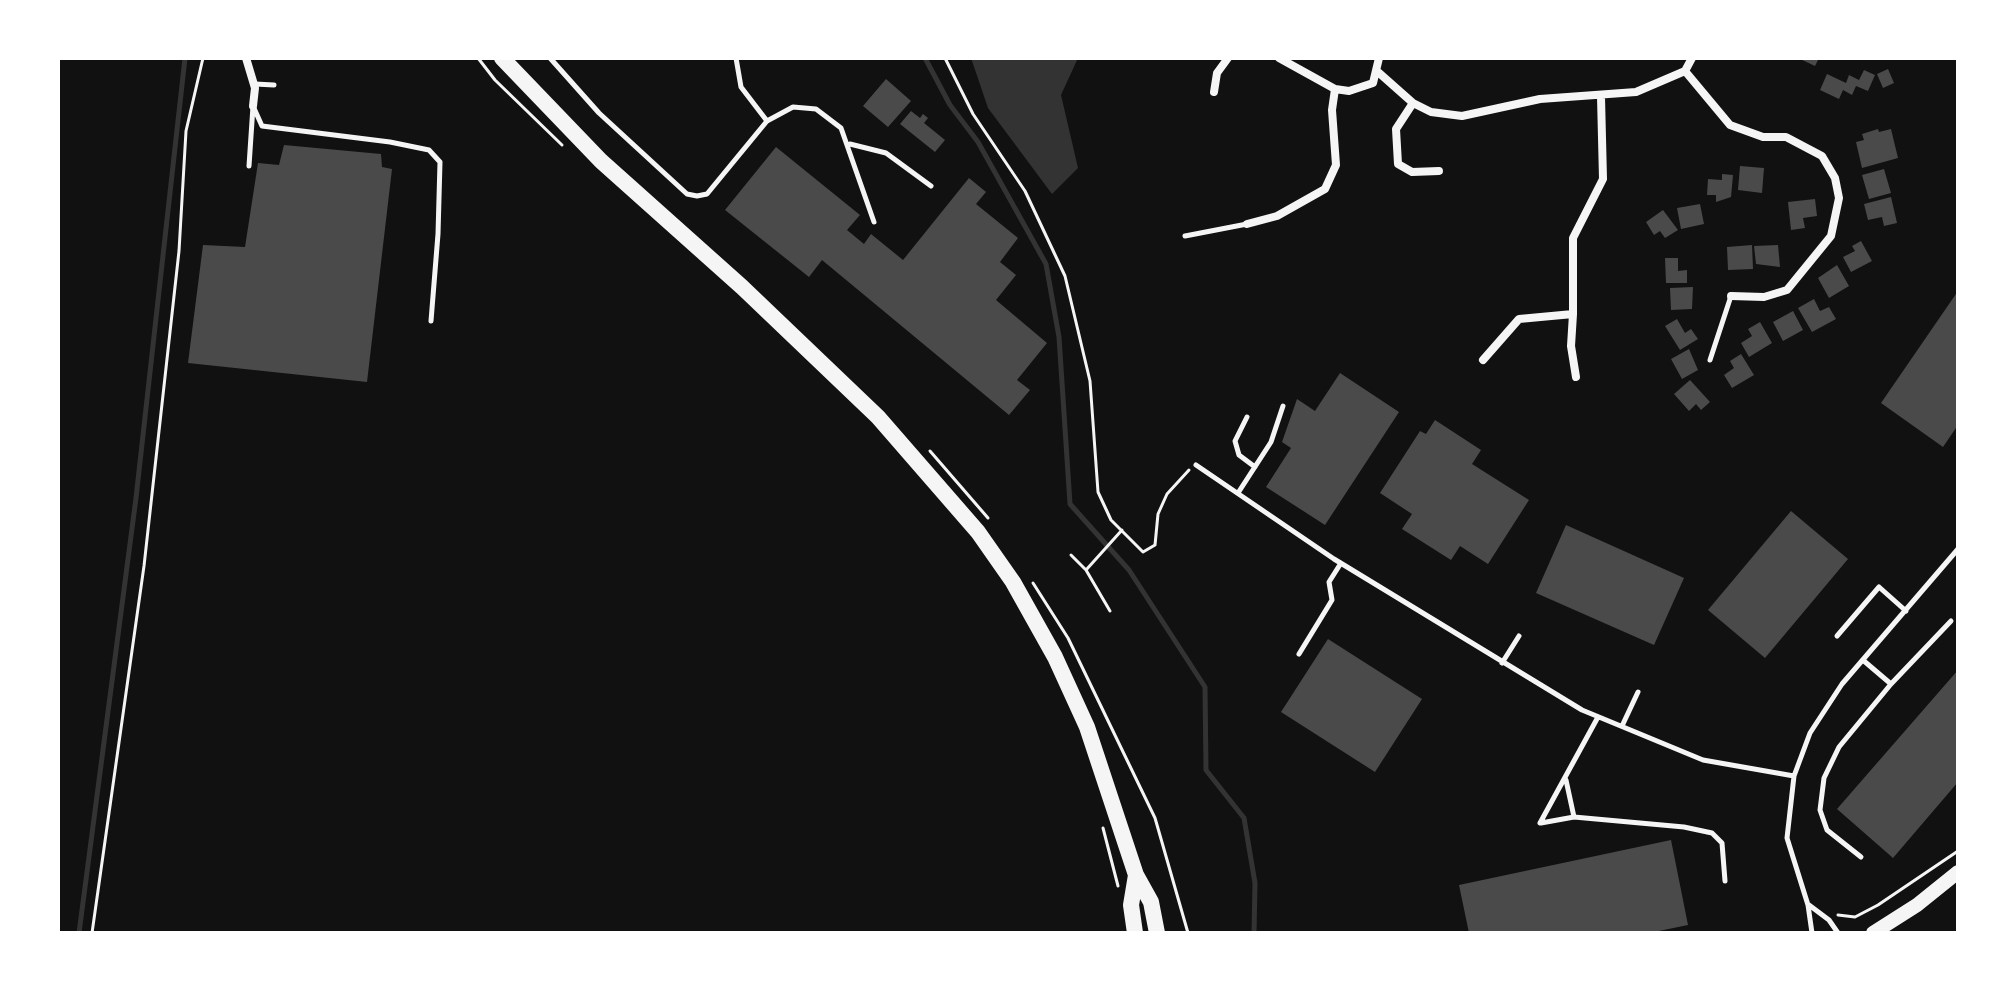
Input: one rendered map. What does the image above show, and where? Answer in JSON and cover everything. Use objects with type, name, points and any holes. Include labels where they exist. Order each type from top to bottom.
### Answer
[{"type":"highway","points":[[502,58],[601,161],[753,296],[878,417],[978,532],[1013,582],[1081,713],[1101,759],[1136,875],[1151,902],[1157,933]]},
{"type":"highway","points":[[1135,933],[1131,905],[1136,875]]},
{"type":"main road","points":[[1873,933],[1917,905],[1958,872]]},
{"type":"street","points":[[246,58],[254,84],[253,106]]},
{"type":"street","points":[[1214,92],[1217,73],[1228,58]]},
{"type":"street","points":[[1279,58],[1335,89],[1349,91],[1373,83],[1379,58]]},
{"type":"street","points":[[1378,72],[1413,103],[1431,112],[1462,116],[1540,99],[1601,97],[1636,92],[1685,71],[1692,58]]},
{"type":"street","points":[[1685,71],[1730,125],[1763,137],[1786,137],[1822,156],[1835,178],[1839,198],[1831,236],[1787,290],[1764,297],[1731,296]]},
{"type":"street","points":[[1247,224],[1277,216],[1325,189],[1336,165],[1332,110],[1335,89]]},
{"type":"street","points":[[1576,377],[1571,346],[1573,238],[1603,179],[1601,97]]},
{"type":"street","points":[[1413,103],[1396,129],[1398,164],[1412,172],[1439,171]]},
{"type":"street","points":[[1483,360],[1519,319],[1573,314]]},
{"type":"lane","points":[[550,58],[599,113],[687,194],[707,194],[767,121],[793,107],[816,109],[841,128],[874,222]]},
{"type":"lane","points":[[736,58],[741,87],[767,121]]},
{"type":"lane","points":[[254,84],[274,85]]},
{"type":"lane","points":[[249,166],[253,106]]},
{"type":"lane","points":[[253,106],[262,126],[390,142],[429,150],[440,162],[431,321]]},
{"type":"lane","points":[[849,144],[886,153],[931,186]]},
{"type":"lane","points":[[1185,236],[1247,224]]},
{"type":"lane","points":[[1710,360],[1731,296]]},
{"type":"lane","points":[[1238,493],[1271,442],[1283,406]]},
{"type":"lane","points":[[1247,417],[1235,441],[1239,455],[1255,467]]},
{"type":"lane","points":[[1196,465],[1341,563],[1502,663],[1598,717],[1703,760],[1794,776]]},
{"type":"lane","points":[[1812,933],[1808,905],[1787,838],[1794,776],[1810,733],[1842,684],[1958,549]]},
{"type":"lane","points":[[1299,654],[1332,600],[1329,582],[1341,563]]},
{"type":"lane","points":[[1837,636],[1879,587],[1906,611]]},
{"type":"lane","points":[[1861,857],[1827,830],[1820,810],[1824,778],[1839,747],[1891,684],[1951,621]]},
{"type":"lane","points":[[1502,663],[1519,636]]},
{"type":"lane","points":[[1864,661],[1891,684]]},
{"type":"lane","points":[[1622,726],[1638,692]]},
{"type":"lane","points":[[1598,717],[1540,823],[1574,817],[1684,827],[1712,833],[1722,843],[1725,881]]},
{"type":"lane","points":[[1566,780],[1574,817]]},
{"type":"lane","points":[[1808,905],[1829,920],[1838,933]]},
{"type":"path","points":[[92,933],[144,566],[179,251],[186,131],[203,58]]},
{"type":"path","points":[[478,58],[495,80],[571,154]]},
{"type":"path","points":[[945,58],[973,114],[1025,191],[1065,276],[1090,381],[1098,492],[1111,520],[1143,552],[1155,545],[1158,514],[1167,494],[1196,465]]},
{"type":"path","points":[[1086,570],[1122,530]]},
{"type":"path","points":[[1071,555],[1086,570],[1110,611]]},
{"type":"path","points":[[1102,827],[1118,889]]},
{"type":"path","points":[[1829,920],[1837,915],[1855,917],[1878,905],[1958,851]]},
{"type":"shaded area","points":[[971,58],[1078,58],[1061,95],[1078,168],[1052,194],[988,108]]},
{"type":"building","points":[[1798,58],[1819,58],[1815,66]]},
{"type":"building","points":[[1888,69],[1894,83],[1883,88],[1877,74]]},
{"type":"building","points":[[1864,70],[1875,75],[1868,91],[1856,86],[1852,95],[1843,90],[1839,99],[1820,90],[1827,74],[1846,83],[1849,75],[1859,80]]},
{"type":"building","points":[[886,79],[911,101],[888,127],[863,106]]},
{"type":"building","points":[[911,111],[920,118],[923,114],[928,118],[924,123],[945,140],[935,152],[900,124]]},
{"type":"building","points":[[1878,129],[1879,132],[1891,129],[1898,158],[1862,168],[1856,142],[1864,140],[1862,134]]},
{"type":"building","points":[[284,145],[381,154],[382,167],[392,169],[367,382],[188,363],[203,245],[245,247],[258,163],[279,165]]},
{"type":"building","points":[[776,147],[860,215],[847,230],[864,244],[871,234],[903,260],[969,178],[986,192],[976,204],[1018,238],[1000,262],[1016,275],[996,300],[1047,343],[1017,380],[1030,390],[1009,415],[822,260],[809,277],[725,210]]},
{"type":"building","points":[[1740,166],[1764,168],[1762,193],[1738,190]]},
{"type":"building","points":[[1884,169],[1891,193],[1869,199],[1862,175]]},
{"type":"building","points":[[1722,174],[1733,175],[1731,197],[1716,202],[1716,195],[1707,195],[1708,179],[1722,180]]},
{"type":"building","points":[[1891,197],[1897,223],[1884,226],[1882,217],[1868,220],[1864,204]]},
{"type":"building","points":[[1815,199],[1817,216],[1803,218],[1805,228],[1791,230],[1788,202]]},
{"type":"building","points":[[1700,204],[1704,224],[1681,229],[1677,208]]},
{"type":"building","points":[[1663,210],[1678,230],[1665,238],[1660,231],[1654,235],[1646,222]]},
{"type":"building","points":[[1861,241],[1872,261],[1851,272],[1843,257],[1855,251],[1852,246]]},
{"type":"building","points":[[1752,245],[1753,269],[1728,270],[1727,247]]},
{"type":"building","points":[[1778,245],[1780,267],[1756,264],[1754,246]]},
{"type":"building","points":[[1665,258],[1678,258],[1678,271],[1687,270],[1687,283],[1666,283]]},
{"type":"building","points":[[1837,265],[1849,286],[1829,298],[1818,278]]},
{"type":"building","points":[[1693,287],[1692,309],[1671,310],[1670,288]]},
{"type":"building","points":[[1958,291],[1958,425],[1943,447],[1881,403]]},
{"type":"building","points":[[1814,299],[1820,311],[1829,307],[1836,319],[1812,332],[1798,308]]},
{"type":"building","points":[[1793,311],[1803,330],[1783,341],[1773,322]]},
{"type":"building","points":[[1677,319],[1685,333],[1691,329],[1698,339],[1680,350],[1665,326]]},
{"type":"building","points":[[1760,322],[1772,343],[1749,357],[1741,343],[1752,336],[1748,329]]},
{"type":"building","points":[[1689,349],[1698,370],[1682,379],[1671,359]]},
{"type":"building","points":[[1741,354],[1754,375],[1732,388],[1724,375],[1734,368],[1730,361]]},
{"type":"building","points":[[1340,373],[1399,412],[1325,525],[1266,487],[1291,448],[1282,442],[1297,399],[1315,411]]},
{"type":"building","points":[[1690,380],[1710,402],[1701,410],[1696,404],[1689,411],[1674,394]]},
{"type":"building","points":[[1435,420],[1481,450],[1472,464],[1529,500],[1488,564],[1460,546],[1451,560],[1402,529],[1412,514],[1380,493],[1420,431],[1426,434]]},
{"type":"building","points":[[1791,511],[1848,559],[1765,658],[1708,610]]},
{"type":"building","points":[[1566,525],[1684,578],[1654,645],[1536,593]]},
{"type":"building","points":[[1328,639],[1422,699],[1375,772],[1281,712]]},
{"type":"building","points":[[1958,670],[1958,782],[1893,858],[1837,809]]},
{"type":"building","points":[[1671,840],[1688,925],[1649,933],[1469,933],[1459,885]]},
{"type":"waterway","points":[[79,933],[136,498],[185,58]]},
{"type":"waterway","points":[[925,58],[950,105],[978,142],[1046,264],[1059,337],[1070,504],[1129,570],[1205,687],[1206,770],[1244,818],[1255,883],[1254,933]]}]
